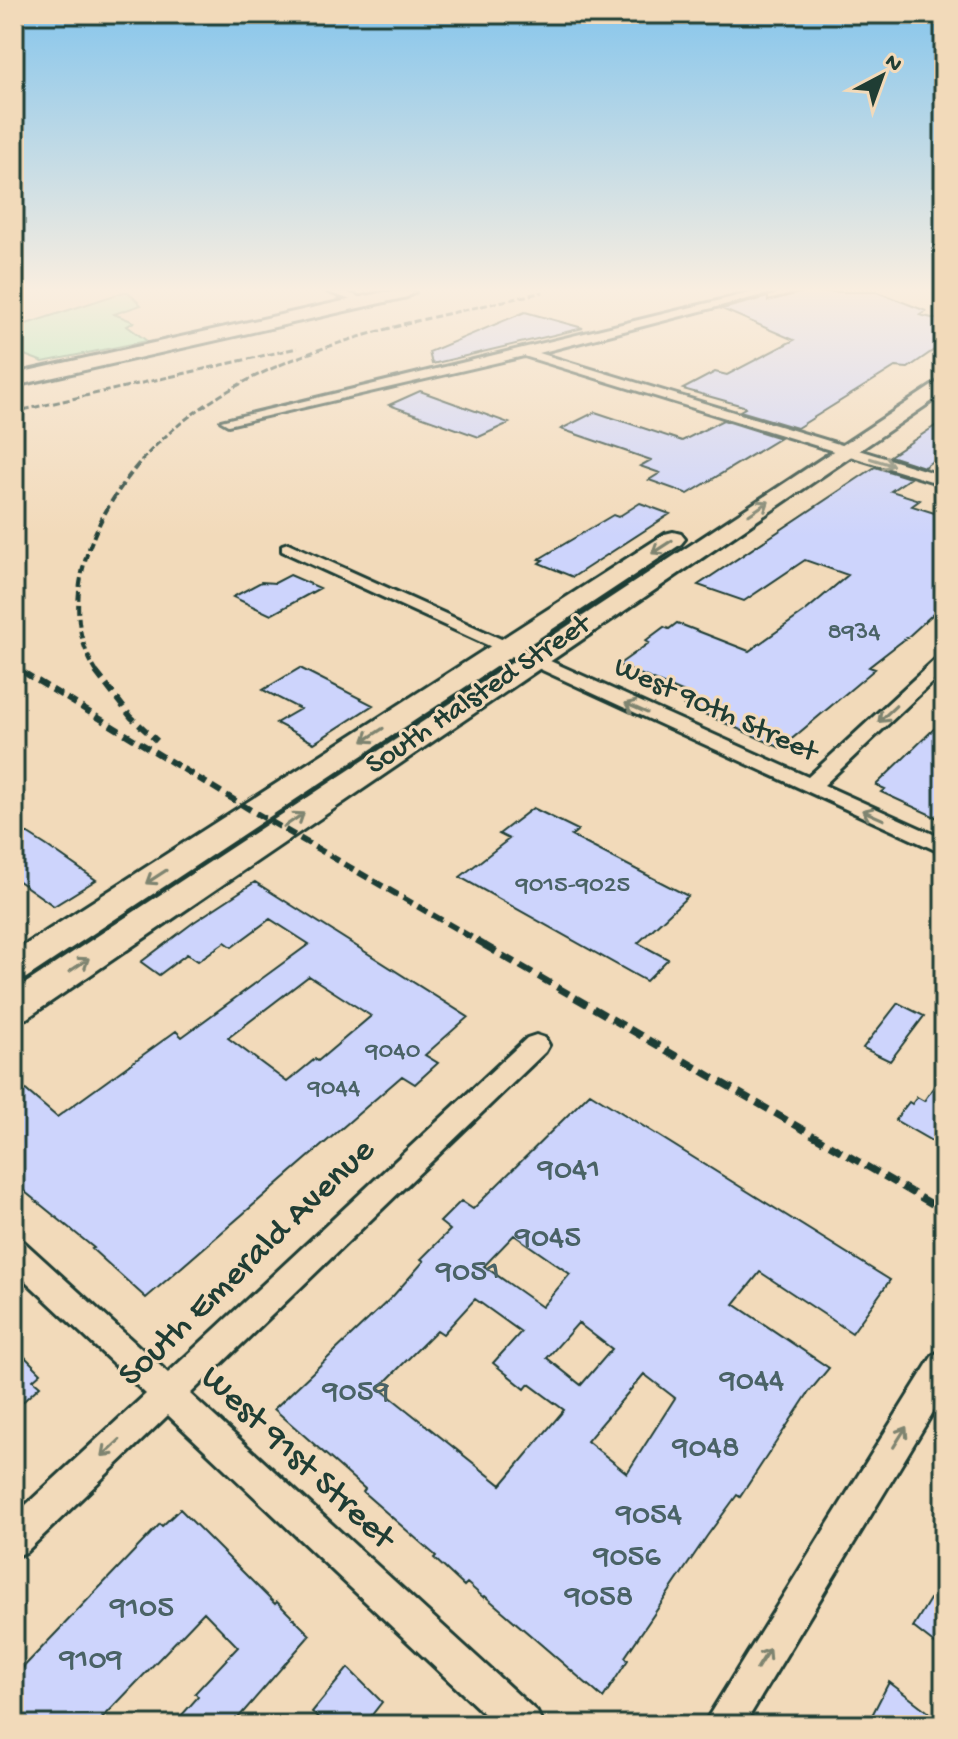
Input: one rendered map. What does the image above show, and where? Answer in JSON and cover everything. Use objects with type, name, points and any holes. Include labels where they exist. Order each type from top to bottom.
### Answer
[{"type":"main road","points":[[14,380],[45,373]]},
{"type":"main road","name":"South Halsted Street","points":[[14,1009],[531,661],[833,447],[929,373]]},
{"type":"main road","name":"South Halsted Street","points":[[14,969],[504,649],[833,447],[944,384]]},
{"type":"street","points":[[228,421],[435,373]]},
{"type":"street","points":[[594,373],[944,481]]},
{"type":"street","name":"West 90th Street","points":[[288,548],[944,847]]},
{"type":"street","points":[[810,787],[944,661]]},
{"type":"street","name":"South Emerald Avenue","points":[[14,1540],[536,1045]]},
{"type":"street","name":"West 91st Street","points":[[14,1251],[524,1725]]},
{"type":"street","points":[[722,1725],[944,1365]]},
{"type":"building","points":[[713,373],[885,373],[797,428],[740,411],[745,408],[743,406],[683,389]]},
{"type":"building","points":[[420,391],[509,423],[479,437],[389,405]]},
{"type":"building","points":[[595,412],[682,441],[723,420],[780,438],[688,494],[649,480],[660,473],[640,466],[651,460],[561,429]]},
{"type":"building","points":[[944,420],[944,463],[934,460],[924,467],[890,456]]},
{"type":"building","points":[[875,467],[910,478],[891,491],[920,500],[912,506],[944,516],[944,604],[869,667],[875,669],[781,748],[684,705],[694,697],[618,665],[649,643],[645,641],[664,627],[669,629],[677,623],[749,651],[803,613],[848,575],[805,560],[744,601],[698,585]]},
{"type":"building","points":[[640,503],[670,514],[573,577],[539,563],[543,560],[539,559],[613,515],[618,517]]},
{"type":"building","points":[[290,575],[320,588],[271,615],[233,597],[261,582],[275,583]]},
{"type":"building","points":[[300,668],[373,705],[314,743],[276,723],[300,709],[263,690]]},
{"type":"building","points":[[944,719],[944,821],[881,792],[885,789],[876,785]]},
{"type":"building","points":[[533,808],[578,830],[571,836],[688,896],[638,943],[668,959],[646,981],[460,877],[509,839],[499,834]]},
{"type":"building","points":[[14,825],[96,880],[54,906],[14,878]]},
{"type":"building","points":[[255,882],[468,1017],[425,1055],[438,1063],[415,1084],[402,1076],[146,1298],[94,1248],[14,1183],[14,1080],[57,1117],[176,1031],[182,1037],[309,944],[270,919],[232,947],[225,942],[198,961],[187,954],[159,975],[141,962]],"holes":[[[309,976],[371,1016],[318,1061],[315,1059],[287,1082],[228,1038]]]},
{"type":"building","points":[[898,1003],[924,1016],[890,1061],[863,1048]]},
{"type":"building","points":[[944,1072],[944,1148],[895,1120],[909,1102],[912,1104],[917,1097],[924,1101]]},
{"type":"building","points":[[590,1093],[890,1280],[852,1333],[760,1272],[734,1304],[829,1368],[809,1392],[740,1497],[737,1495],[707,1536],[625,1657],[628,1660],[603,1698],[485,1596],[467,1583],[464,1586],[434,1558],[436,1556],[363,1492],[365,1489],[274,1409],[393,1296],[424,1261],[421,1259],[450,1230],[440,1222],[461,1201],[473,1209]],"holes":[[[514,1235],[570,1274],[542,1307],[484,1266]],[[475,1299],[521,1332],[493,1363],[525,1389],[529,1384],[564,1410],[501,1485],[379,1388],[437,1330],[443,1334]],[[578,1323],[612,1349],[581,1385],[547,1358]],[[644,1374],[675,1398],[627,1473],[587,1441]]]},
{"type":"building","points":[[14,1346],[41,1373],[33,1380],[40,1386],[14,1410]]},
{"type":"building","points":[[180,1509],[310,1635],[232,1725],[173,1725],[198,1697],[195,1693],[238,1647],[204,1612],[96,1725],[14,1725],[14,1677],[160,1524],[162,1526]]},
{"type":"building","points":[[944,1576],[944,1651],[913,1627]]},
{"type":"building","points":[[348,1668],[382,1702],[364,1725],[326,1725],[312,1712]]},
{"type":"building","points":[[889,1682],[944,1724],[944,1725],[867,1725]]},
{"type":"railway","points":[[14,412],[186,373]]},
{"type":"railway","points":[[143,459],[169,433],[200,409],[263,373]]},
{"type":"railway","points":[[98,674],[85,647],[79,619],[79,590],[85,561],[109,506],[143,459]]},
{"type":"railway","points":[[14,667],[26,674]]},
{"type":"railway","points":[[23,672],[254,812],[488,947]]},
{"type":"railway","points":[[96,672],[131,717],[157,741]]},
{"type":"railway","points":[[484,945],[944,1211]]}]
